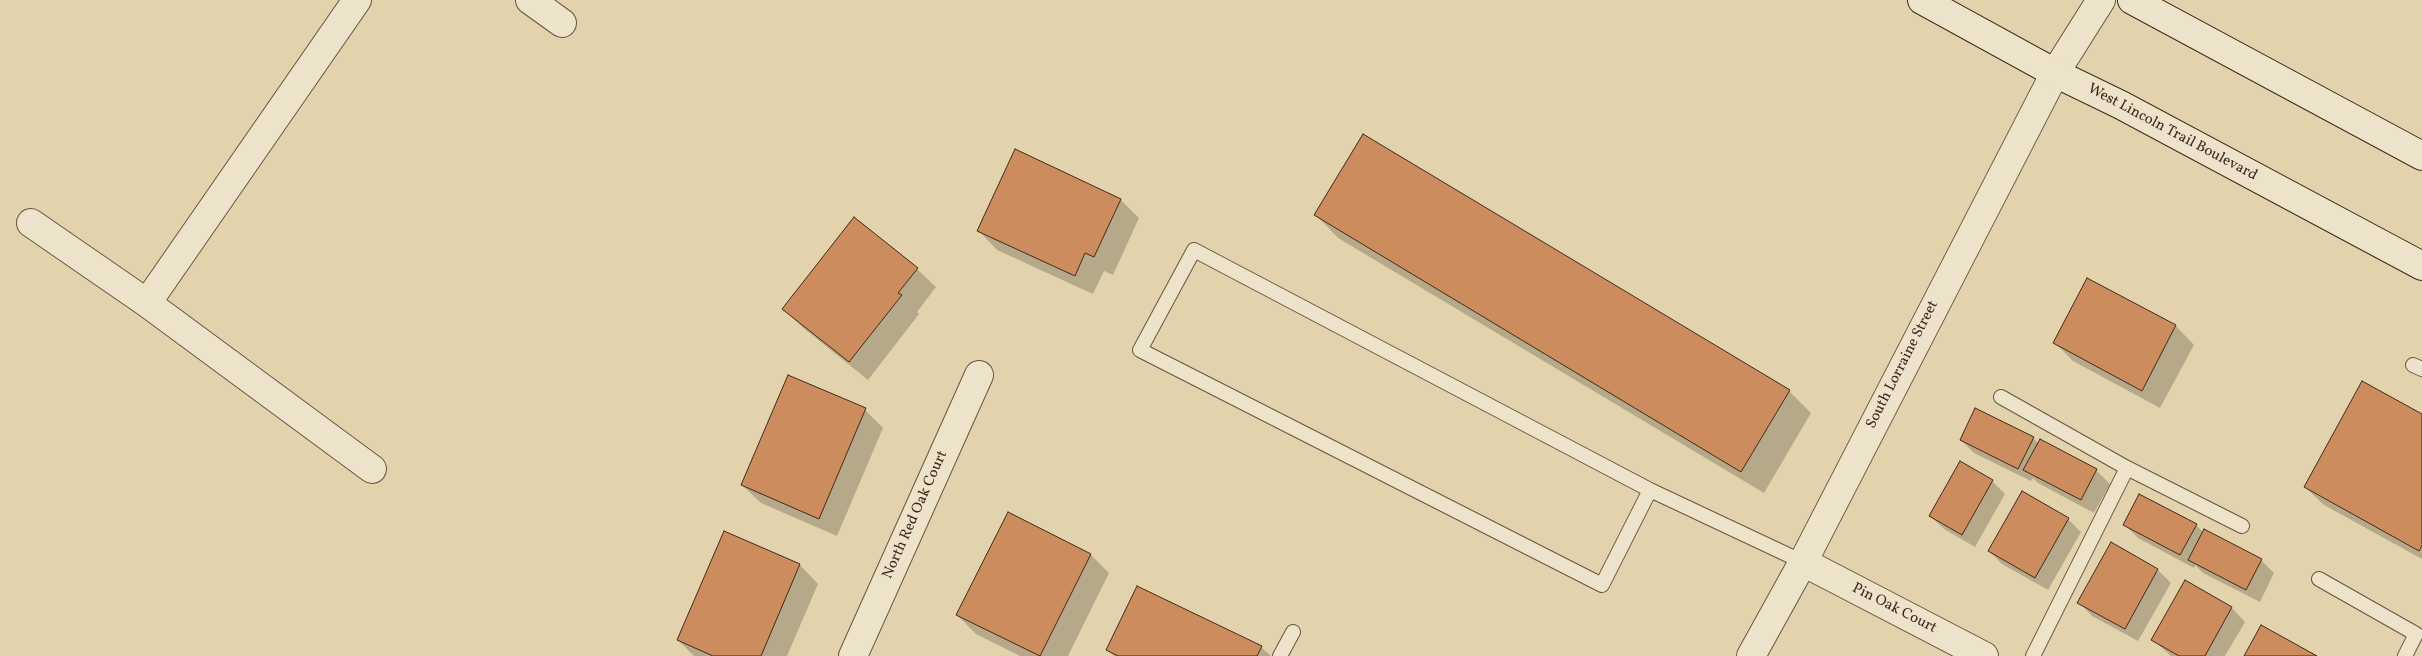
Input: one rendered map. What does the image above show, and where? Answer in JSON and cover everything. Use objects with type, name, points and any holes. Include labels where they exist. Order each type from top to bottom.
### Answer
[{"type":"street","points":[[147,303],[357,0]]},
{"type":"street","points":[[530,0],[562,23]]},
{"type":"street","name":"West Lincoln Trail Boulevard","points":[[1922,0],[2055,73],[2130,110],[2422,266]]},
{"type":"street","name":"South Lorraine Street","points":[[1751,656],[1803,562],[2055,73],[2101,0]]},
{"type":"street","points":[[2132,0],[2422,156]]},
{"type":"street","points":[[31,223],[147,303],[372,469]]},
{"type":"street","name":"North Red Oak Court","points":[[853,656],[979,375]]},
{"type":"street","name":"Pin Oak Court","points":[[1803,562],[1984,656]]},
{"type":"lane","points":[[1650,490],[1602,585],[1140,350],[1194,250],[1650,490],[1803,562]]},
{"type":"lane","points":[[2001,397],[2127,468],[2242,526]]},
{"type":"lane","points":[[2033,656],[2127,468]]},
{"type":"lane","points":[[2319,579],[2419,632],[2405,656]]},
{"type":"lane","points":[[1280,656],[1293,632]]},
{"type":"building","points":[[1363,134],[1790,390],[1741,472],[1314,215]]},
{"type":"building","points":[[1015,149],[1121,199],[1094,257],[1085,253],[1075,276],[977,231]]},
{"type":"building","points":[[854,217],[918,268],[898,293],[902,295],[849,362],[782,309]]},
{"type":"building","points":[[2087,278],[2176,325],[2142,391],[2053,343]]},
{"type":"building","points":[[788,375],[866,408],[819,519],[741,485]]},
{"type":"building","points":[[2362,381],[2422,414],[2422,546],[2419,551],[2304,487]]},
{"type":"building","points":[[1975,408],[2034,437],[2018,469],[1960,440]]},
{"type":"building","points":[[2040,439],[2097,469],[2081,500],[2023,470]]},
{"type":"building","points":[[1960,461],[1993,480],[1962,535],[1929,516]]},
{"type":"building","points":[[2022,491],[2069,518],[2035,578],[1988,551]]},
{"type":"building","points":[[2139,494],[2197,524],[2180,555],[2123,525]]},
{"type":"building","points":[[1008,512],[1091,554],[1040,656],[956,615]]},
{"type":"building","points":[[2204,529],[2262,559],[2246,590],[2188,560]]},
{"type":"building","points":[[724,531],[800,564],[761,656],[713,656],[677,640]]},
{"type":"building","points":[[2111,542],[2158,569],[2125,629],[2077,603]]},
{"type":"building","points":[[2185,580],[2232,607],[2205,656],[2179,656],[2151,640]]},
{"type":"building","points":[[1137,586],[1262,646],[1257,656],[1118,656],[1106,650]]},
{"type":"building","points":[[2261,625],[2317,656],[2244,656]]}]
